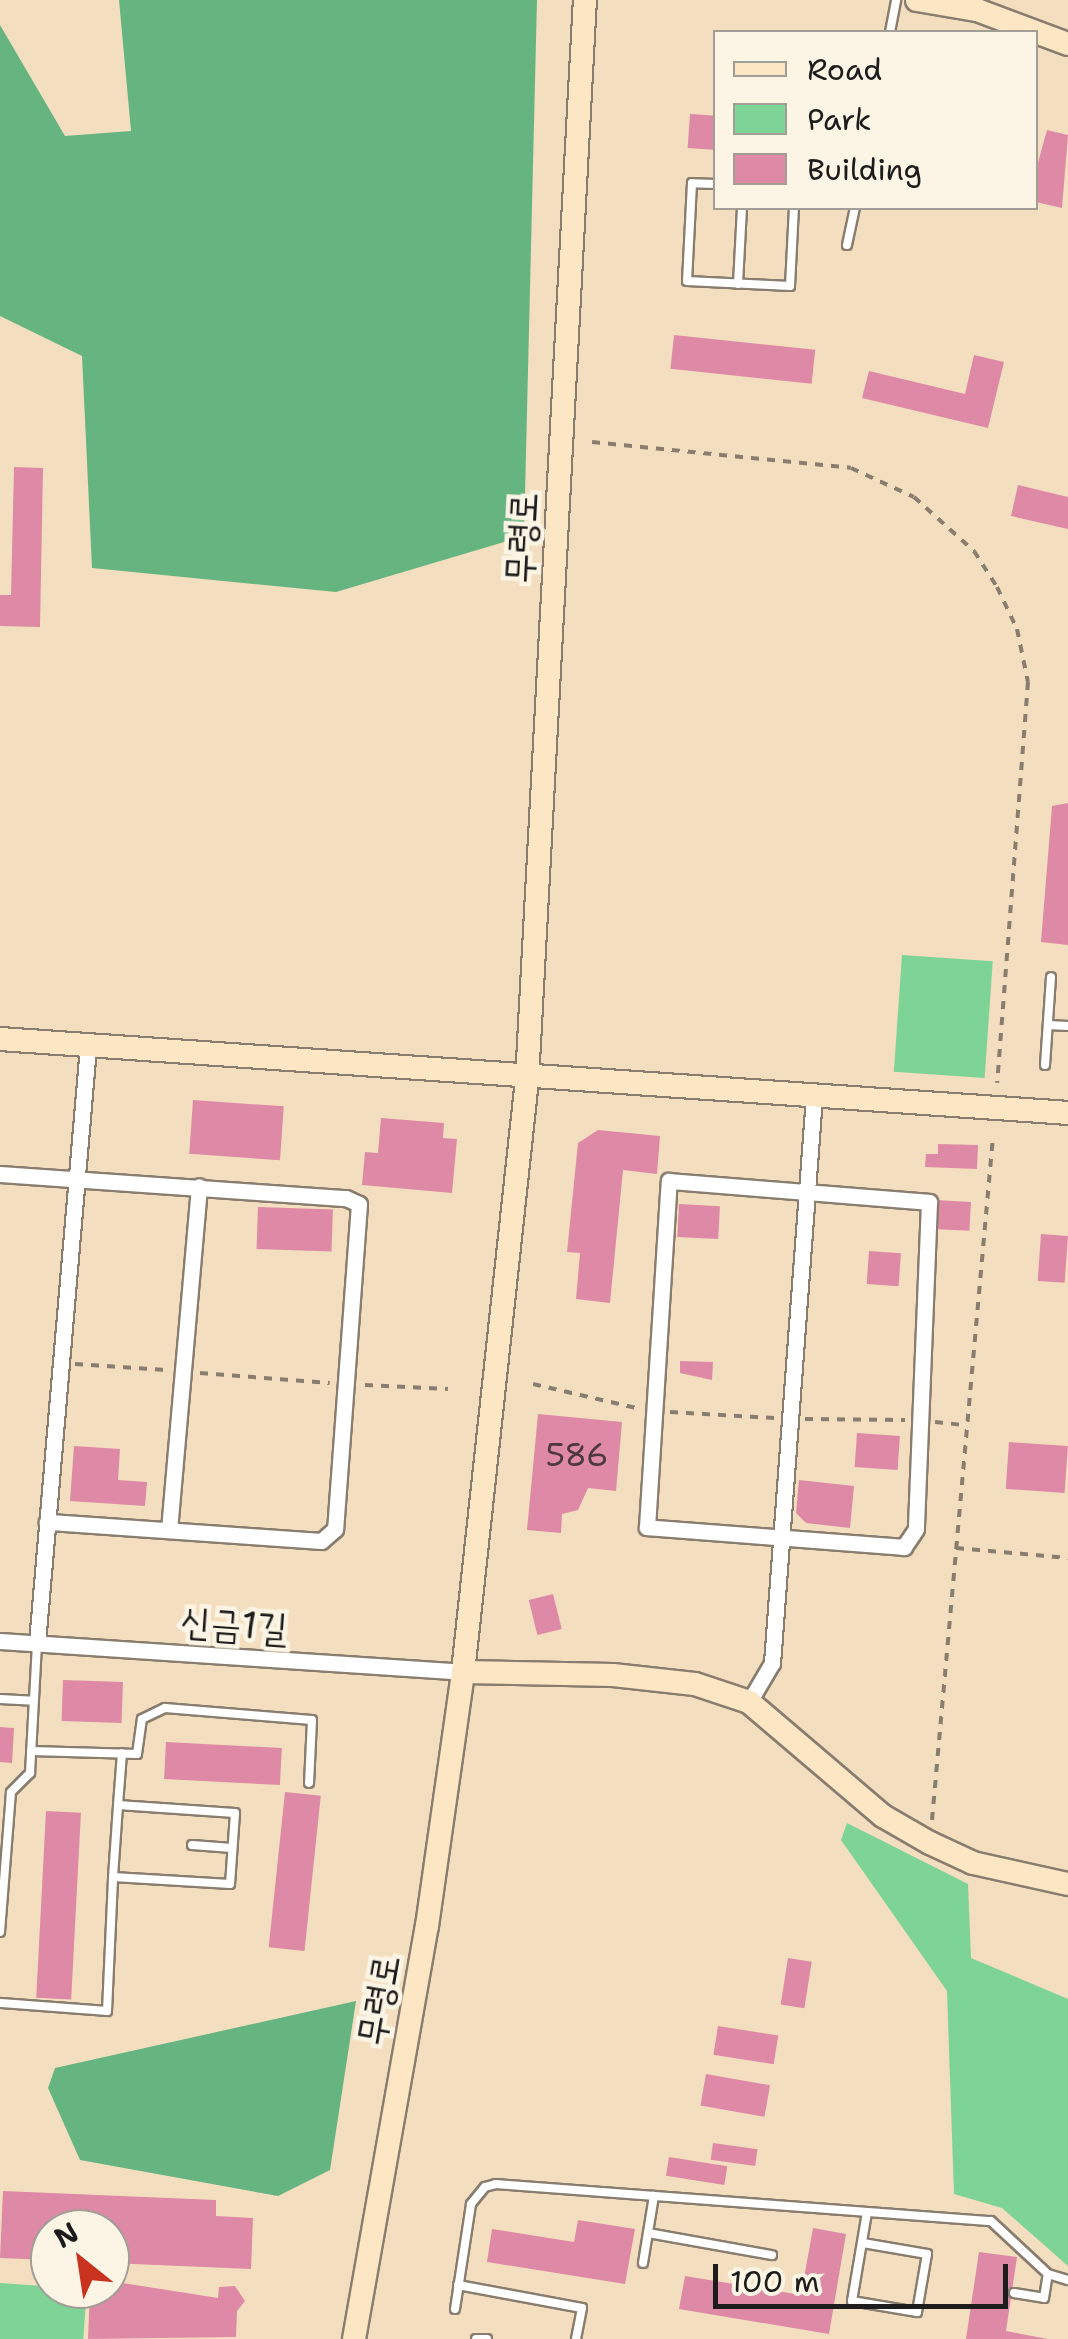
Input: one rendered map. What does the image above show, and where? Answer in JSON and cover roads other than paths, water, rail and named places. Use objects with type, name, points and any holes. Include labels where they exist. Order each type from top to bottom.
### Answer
[{"type":"main road","name":"무령로","points":[[354,2339],[427,1926],[463,1672],[527,1080],[585,0]]},
{"type":"main road","points":[[918,0],[977,10],[1031,30]]},
{"type":"main road","points":[[1038,33],[1068,44]]},
{"type":"main road","points":[[0,1040],[527,1080],[1068,1114]]},
{"type":"main road","points":[[463,1672],[613,1675],[695,1684],[748,1702],[883,1816],[930,1843],[973,1862],[1068,1884]]},
{"type":"street","points":[[37,1643],[88,1047]]},
{"type":"street","points":[[748,1702],[772,1664],[814,1098]]},
{"type":"street","points":[[0,1174],[198,1186],[360,1204],[335,1530],[322,1540],[47,1522]]},
{"type":"street","points":[[669,1181],[807,1192],[930,1202],[916,1529],[904,1547],[646,1527],[669,1181]]},
{"type":"street","points":[[168,1530],[198,1186]]},
{"type":"street","name":"신금1길","points":[[0,1640],[463,1672]]},
{"type":"lane","points":[[890,30],[896,0]]},
{"type":"lane","points":[[713,184],[692,183],[687,282],[790,286],[794,210]]},
{"type":"lane","points":[[738,284],[742,210]]},
{"type":"lane","points":[[847,245],[855,210]]},
{"type":"lane","points":[[1045,1065],[1052,977]]},
{"type":"lane","points":[[1048,1025],[1068,1026]]},
{"type":"lane","points":[[0,1932],[3,1843],[11,1792],[30,1773],[37,1643]]},
{"type":"lane","points":[[0,1699],[34,1701]]},
{"type":"lane","points":[[31,1751],[137,1754],[142,1720],[165,1708],[312,1720],[309,1782]]},
{"type":"lane","points":[[0,2003],[107,2010],[122,1753]]},
{"type":"lane","points":[[0,1792],[11,1792]]},
{"type":"lane","points":[[113,1877],[230,1884],[235,1812],[118,1805]]},
{"type":"lane","points":[[192,1845],[232,1848]]},
{"type":"lane","points":[[455,2309],[471,2204],[485,2187],[990,2221],[1048,2274],[1068,2280]]},
{"type":"lane","points":[[643,2263],[654,2196]]},
{"type":"lane","points":[[863,2243],[928,2254],[917,2312],[852,2301],[867,2212]]},
{"type":"lane","points":[[648,2233],[772,2255]]},
{"type":"lane","points":[[1014,2293],[1044,2298],[1048,2274]]},
{"type":"lane","points":[[458,2285],[582,2308],[576,2339]]},
{"type":"lane","points":[[476,2339],[487,2339]]}]
